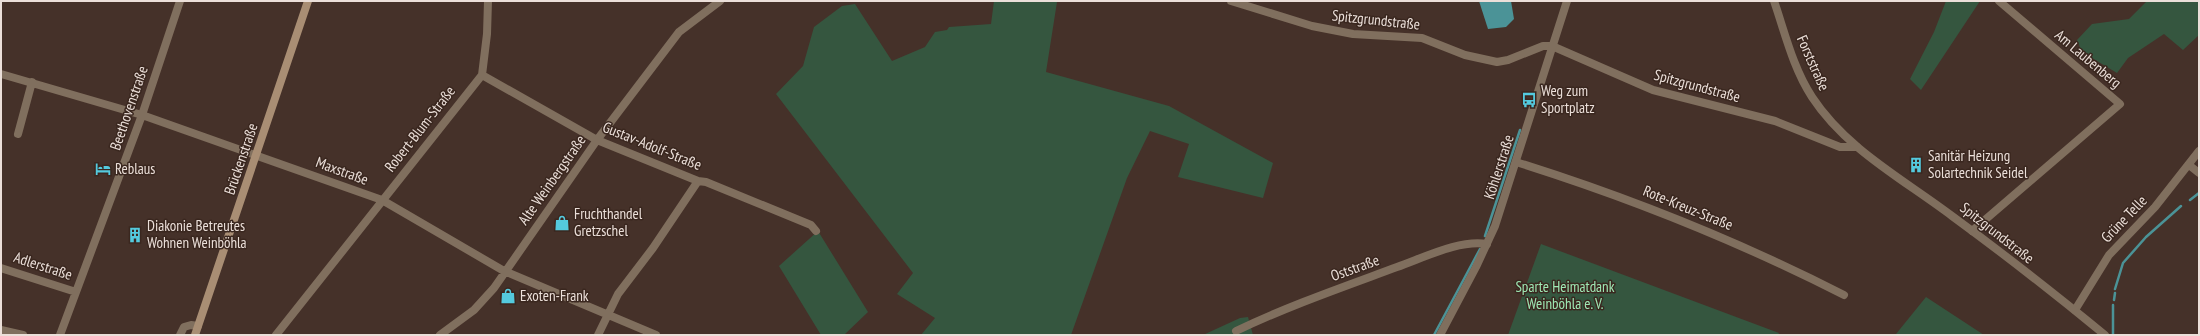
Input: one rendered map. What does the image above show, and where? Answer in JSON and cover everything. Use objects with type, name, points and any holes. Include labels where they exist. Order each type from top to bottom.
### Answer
[{"type":"main road","name":"Brückenstraße","points":[[195,335],[308,1]]},
{"type":"street","name":"Beethovenstraße","points":[[60,335],[142,115],[180,1]]},
{"type":"street","points":[[482,75],[487,34],[488,1]]},
{"type":"street","name":"Alte Weinbergstraße","points":[[440,335],[474,310],[494,288],[504,271],[598,140],[679,32],[720,1]]},
{"type":"street","name":"Spitzgrundstraße","points":[[1231,1],[1312,26],[1353,34],[1422,38],[1465,55],[1497,62],[1508,60],[1543,46],[1552,46],[1653,90],[1775,121],[1840,147],[1857,147],[1874,162],[1972,231],[2075,310],[2105,335]]},
{"type":"street","name":"Köhlerstraße","points":[[1440,335],[1487,244],[1516,162],[1567,1]]},
{"type":"street","name":"Forststraße","points":[[1774,1],[1797,67],[1807,89],[1823,112],[1857,147]]},
{"type":"street","name":"Am Laubenberg","points":[[1972,231],[2120,104],[1999,1]]},
{"type":"street","name":"Maxstraße","points":[[1,74],[142,115],[382,200],[504,271],[656,335]]},
{"type":"street","name":"Gustav-Adolf-Straße","points":[[482,75],[598,140],[698,181],[706,182],[800,220],[811,225],[816,231]]},
{"type":"street","name":"Robert-Blum-Straße","points":[[276,335],[482,75]]},
{"type":"street","points":[[18,134],[32,82]]},
{"type":"street","name":"Grüne Telle","points":[[2075,310],[2109,254],[2155,207],[2199,151]]},
{"type":"street","name":"Rote-Kreuz-Straße","points":[[1516,162],[1597,188],[1682,220],[1747,247],[1844,295]]},
{"type":"street","points":[[2189,165],[2199,173]]},
{"type":"street","points":[[598,335],[606,314],[618,294],[653,248],[698,181]]},
{"type":"street","name":"Oststraße","points":[[1236,331],[1347,285],[1428,256],[1465,244],[1476,242],[1487,244]]},
{"type":"street","name":"Adlerstraße","points":[[1,268],[76,292]]},
{"type":"street","points":[[180,335],[184,328],[191,325],[198,326]]},
{"type":"street","points":[[1,330],[23,335]]},
{"type":"green space","points":[[994,1],[1057,2],[1046,72],[1169,106],[1273,163],[1263,198],[1178,177],[1189,144],[1150,131],[1127,178],[1071,335],[921,335],[935,318],[897,294],[913,273],[776,94],[803,66],[814,27],[842,6],[855,4],[892,61],[925,47],[935,32],[947,30],[949,27],[991,24]]},
{"type":"green space","points":[[1946,1],[1980,1],[1921,90],[1910,79],[1934,32]]},
{"type":"green space","points":[[2147,1],[2198,1],[2199,35],[2183,50],[2164,34],[2128,58],[2117,73],[2082,52],[2077,40],[2092,24],[2129,19]]},
{"type":"green space","points":[[818,231],[868,312],[844,335],[821,335],[779,266]]},
{"type":"green space","name":"Sparte Heimatdank Weinböhla e. V.","points":[[1541,244],[1779,333],[1778,335],[1508,335]]},
{"type":"green space","points":[[1926,297],[1984,335],[1896,334]]},
{"type":"green space","points":[[1248,317],[1253,335],[1203,335],[1240,318]]},
{"type":"water","points":[[1479,1],[1511,1],[1514,19],[1506,27],[1488,29]]},
{"type":"waterway","points":[[1485,236],[1520,130]]},
{"type":"waterway","points":[[2190,200],[2199,193]]},
{"type":"waterway","points":[[2115,289],[2123,263],[2146,237],[2181,206]]},
{"type":"waterway","points":[[1434,335],[1480,249]]},
{"type":"waterway","points":[[2114,300],[2115,293]]},
{"type":"waterway","points":[[2113,305],[2113,335]]},
{"type":"place","name":"Weg zum Sportplatz","points":[[1529,100]]},
{"type":"place","name":"Sanitär Heizung Solartechnik Seidel","points":[[1916,165]]},
{"type":"place","name":"Reblaus","points":[[103,169]]},
{"type":"place","name":"Fruchthandel Gretzschel","points":[[562,223]]},
{"type":"place","name":"Diakonie Betreutes Wohnen Weinböhla","points":[[135,235]]},
{"type":"place","name":"Exoten-Frank","points":[[508,296]]}]
